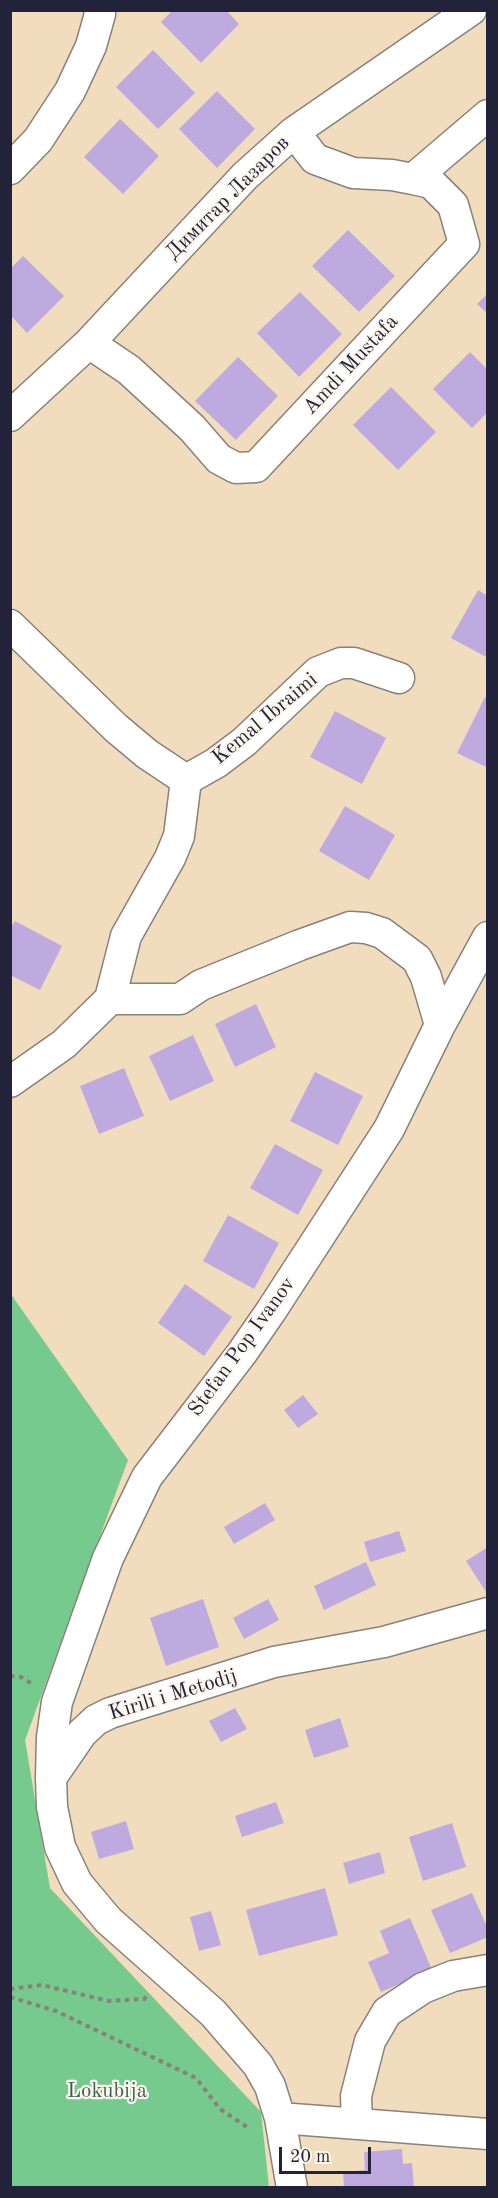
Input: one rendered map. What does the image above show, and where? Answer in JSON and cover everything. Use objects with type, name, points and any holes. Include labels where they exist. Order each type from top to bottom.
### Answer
[{"type":"street","points":[[10,169],[38,140],[70,92],[91,46],[100,14],[99,10]]},
{"type":"street","name":"Димитар Лазаров","points":[[10,416],[90,343],[245,176],[294,132],[471,10]]},
{"type":"street","points":[[294,132],[315,159],[353,173],[392,175],[413,179],[488,115]]},
{"type":"street","name":"Amdi Mustafa","points":[[90,343],[129,369],[192,428],[219,459],[236,468],[256,467],[464,244],[453,205],[431,183],[413,179]]},
{"type":"street","points":[[10,625],[116,728],[147,754],[186,780],[179,836],[170,858],[126,936],[110,999],[64,1044],[10,1082]]},
{"type":"street","name":"Kemal Ibraimi","points":[[186,780],[216,763],[244,742],[318,672],[341,663],[354,663],[399,678]]},
{"type":"street","points":[[110,999],[180,999],[201,985],[300,945],[350,927],[366,928],[382,933],[417,959],[426,977],[440,1025]]},
{"type":"street","name":"Stefan Pop Ivanov","points":[[51,1778],[52,1737],[57,1702],[108,1558],[147,1477],[242,1353],[389,1129],[440,1025],[488,936]]},
{"type":"street","name":"Kirili i Metodij","points":[[51,1778],[82,1733],[96,1720],[110,1713],[274,1662],[384,1642],[488,1613]]},
{"type":"street","points":[[51,1778],[52,1807],[60,1847],[77,1883],[108,1920],[213,2013],[258,2065],[270,2086],[281,2125],[292,2187]]},
{"type":"street","points":[[357,2123],[356,2096],[370,2041],[387,2012],[433,1984],[453,1976],[488,1970]]},
{"type":"street","points":[[281,2125],[357,2123],[488,2134]]},
{"type":"path","points":[[10,1989],[42,1985],[109,2001],[144,1999],[169,1974]]},
{"type":"path","points":[[10,1997],[56,2012],[196,2078],[220,2109],[256,2133],[281,2125]]},
{"type":"green space","name":"Lokubija","points":[[10,1293],[128,1460],[25,1740],[50,1888],[261,2112],[269,2187],[11,2187]]},
{"type":"building","points":[[173,10],[226,10],[239,24],[201,63],[161,22]]},
{"type":"building","points":[[153,50],[195,93],[158,129],[116,87]]},
{"type":"building","points":[[217,91],[255,129],[217,168],[179,129]]},
{"type":"building","points":[[120,119],[159,156],[123,194],[84,157]]},
{"type":"building","points":[[348,230],[395,276],[359,312],[312,266]]},
{"type":"building","points":[[23,256],[64,296],[27,333],[12,317],[10,319],[10,269]]},
{"type":"building","points":[[300,292],[342,334],[299,377],[257,333]]},
{"type":"building","points":[[488,293],[488,314],[477,304]]},
{"type":"building","points":[[470,352],[488,370],[488,412],[472,428],[433,389]]},
{"type":"building","points":[[238,357],[278,396],[236,440],[195,401]]},
{"type":"building","points":[[391,387],[436,432],[398,470],[353,425]]},
{"type":"building","points":[[478,590],[488,596],[488,658],[451,638]]},
{"type":"building","points":[[485,697],[488,698],[488,768],[457,753]]},
{"type":"building","points":[[335,711],[386,738],[362,784],[310,757]]},
{"type":"building","points":[[345,806],[395,835],[369,880],[319,851]]},
{"type":"building","points":[[15,921],[62,946],[40,990],[10,975],[10,929]]},
{"type":"building","points":[[256,1004],[276,1047],[235,1067],[215,1024]]},
{"type":"building","points":[[193,1035],[214,1081],[170,1101],[149,1056]]},
{"type":"building","points":[[124,1068],[144,1116],[99,1134],[80,1086]]},
{"type":"building","points":[[315,1072],[363,1096],[338,1145],[290,1121]]},
{"type":"building","points":[[275,1144],[323,1170],[298,1215],[250,1188]]},
{"type":"building","points":[[228,1215],[279,1243],[254,1289],[203,1261]]},
{"type":"building","points":[[185,1284],[232,1317],[204,1356],[158,1323]]},
{"type":"building","points":[[303,1395],[318,1414],[298,1428],[284,1410]]},
{"type":"building","points":[[265,1503],[275,1520],[234,1544],[224,1527]]},
{"type":"building","points":[[399,1531],[406,1551],[370,1562],[364,1542]]},
{"type":"building","points":[[488,1547],[488,1595],[466,1561]]},
{"type":"building","points":[[366,1562],[376,1585],[324,1610],[314,1586]]},
{"type":"building","points":[[203,1599],[219,1647],[166,1666],[150,1618]]},
{"type":"building","points":[[268,1599],[279,1620],[244,1639],[233,1618]]},
{"type":"building","points":[[235,1708],[247,1729],[221,1742],[209,1721]]},
{"type":"building","points":[[340,1718],[349,1747],[314,1758],[305,1730]]},
{"type":"building","points":[[276,1802],[284,1823],[242,1837],[235,1816]]},
{"type":"building","points":[[126,1821],[134,1849],[99,1859],[91,1832]]},
{"type":"building","points":[[452,1823],[466,1867],[423,1881],[409,1837]]},
{"type":"building","points":[[380,1852],[385,1873],[349,1884],[343,1863]]},
{"type":"building","points":[[325,1888],[338,1935],[259,1956],[246,1910]]},
{"type":"building","points":[[472,1893],[488,1929],[488,1937],[450,1953],[431,1910]]},
{"type":"building","points":[[211,1911],[221,1945],[199,1951],[190,1917]]},
{"type":"building","points":[[410,1918],[432,1970],[381,1992],[368,1962],[389,1953],[380,1931]]},
{"type":"building","points":[[402,2149],[403,2164],[412,2163],[414,2188],[344,2188],[343,2172],[365,2170],[364,2152]]}]
